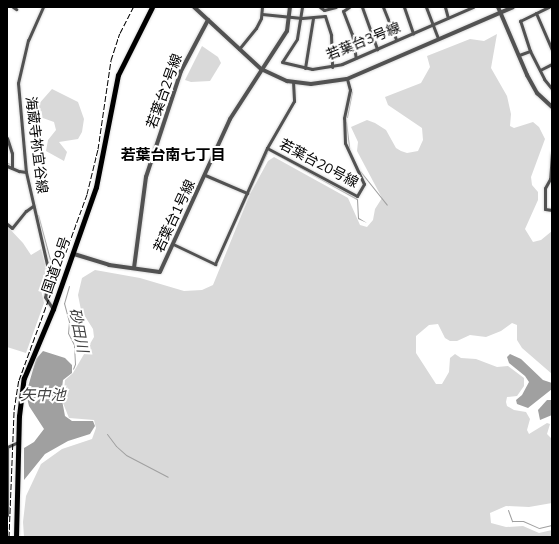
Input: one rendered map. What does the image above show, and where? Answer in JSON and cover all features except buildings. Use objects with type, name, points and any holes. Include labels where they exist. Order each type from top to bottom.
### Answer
[{"type":"highway","name":"国道29号","points":[[16,537],[18,442],[24,378],[74,254],[99,173],[118,75],[152,7]]},
{"type":"street","name":"海蔵寺祢宜谷線","points":[[43,7],[28,40],[18,76],[26,172],[49,273],[45,297],[53,309]]},
{"type":"street","points":[[194,7],[261,69],[293,81],[311,84],[347,79],[513,7]]},
{"type":"street","points":[[239,49],[256,28],[262,14],[262,7]]},
{"type":"street","name":"若葉台1号線","points":[[74,254],[100,262],[160,272],[230,119],[261,69],[283,38],[290,16],[290,7]]},
{"type":"street","name":"若葉台3号線","points":[[302,7],[302,18],[297,39],[282,62],[305,68],[332,67],[448,18],[464,9],[473,7]]},
{"type":"street","points":[[320,7],[324,10],[336,7]]},
{"type":"street","points":[[349,7],[343,11],[352,34],[356,58]]},
{"type":"street","points":[[362,7],[377,49]]},
{"type":"street","points":[[383,7],[396,40]]},
{"type":"street","points":[[404,7],[412,33]]},
{"type":"street","points":[[426,7],[431,25],[438,39]]},
{"type":"street","points":[[445,7],[448,18]]},
{"type":"street","points":[[498,7],[537,94],[552,107]]},
{"type":"street","points":[[549,7],[519,22],[530,51],[551,87]]},
{"type":"street","points":[[536,13],[552,50]]},
{"type":"street","points":[[262,14],[302,18],[325,16],[332,45],[332,67]]},
{"type":"street","points":[[305,68],[313,18]]},
{"type":"street","name":"若葉台2号線","points":[[134,268],[146,177],[181,71],[208,20]]},
{"type":"street","points":[[519,56],[530,51]]},
{"type":"street","points":[[540,70],[552,64]]},
{"type":"street","name":"若葉台20号線","points":[[293,81],[294,101],[267,148],[358,196],[364,183],[349,156],[343,131],[350,90],[347,79]]},
{"type":"street","points":[[7,138],[12,153],[12,168]]},
{"type":"street","points":[[173,244],[215,264],[267,148]]},
{"type":"street","points":[[552,153],[551,179],[545,188],[545,209],[552,210]]},
{"type":"street","points":[[7,166],[26,172]]},
{"type":"street","points":[[205,175],[246,193]]},
{"type":"street","points":[[7,224],[12,228],[26,211],[34,206]]},
{"type":"street","points":[[7,515],[7,447],[18,442]]},
{"type":"shaded area","points":[[497,34],[491,68],[507,96],[511,114],[510,126],[514,128],[533,122],[539,127],[545,139],[531,177],[532,185],[538,192],[538,200],[525,229],[533,242],[541,240],[552,231],[552,374],[522,348],[517,340],[517,325],[512,323],[501,331],[486,337],[470,335],[457,341],[450,341],[445,338],[438,324],[429,325],[416,336],[416,353],[436,384],[442,384],[449,372],[450,358],[455,354],[461,358],[476,359],[497,367],[508,366],[524,378],[524,386],[517,396],[507,397],[506,402],[507,406],[514,410],[526,412],[530,419],[527,430],[529,434],[547,423],[550,424],[547,434],[552,439],[552,503],[529,507],[506,506],[490,513],[491,523],[506,527],[523,526],[539,533],[552,530],[552,537],[24,537],[23,522],[26,496],[41,464],[62,449],[92,439],[96,428],[94,420],[69,418],[63,403],[65,380],[73,373],[94,337],[93,329],[81,310],[78,295],[82,278],[95,270],[140,278],[184,291],[202,290],[213,285],[250,194],[268,161],[274,157],[348,198],[360,225],[367,227],[373,220],[375,209],[382,198],[357,151],[358,142],[351,127],[367,120],[386,130],[396,148],[407,153],[418,151],[423,140],[422,128],[388,105],[385,97],[421,83],[430,67],[427,56],[470,39],[484,41]]},
{"type":"shaded area","points":[[202,46],[218,57],[221,63],[210,81],[191,82],[185,80]]},
{"type":"shaded area","points":[[52,89],[78,102],[84,119],[82,132],[78,139],[59,142],[67,152],[64,161],[46,151],[48,140],[56,130],[54,122],[40,117],[37,106]]},
{"type":"shaded area","points":[[7,226],[23,243],[31,255],[41,249],[45,264],[46,273],[41,290],[44,303],[26,353],[7,347]]},
{"type":"water","points":[[268,150],[358,199],[359,218],[367,223],[358,219],[357,200],[269,151],[216,266]]},
{"type":"water","name":"矢中池","points":[[43,351],[65,358],[72,365],[72,373],[63,380],[61,395],[65,416],[72,421],[93,421],[95,426],[90,434],[68,441],[45,454],[24,480],[24,448],[34,442],[44,429],[29,406],[26,394],[36,359]]},
{"type":"water","points":[[510,354],[521,359],[543,380],[552,383],[552,389],[528,408],[517,404],[516,400],[522,395],[529,382],[525,376],[509,363],[507,357]]},
{"type":"water","points":[[547,400],[552,400],[552,415],[540,420],[538,410]]},
{"type":"waterway","points":[[347,117],[352,91]]},
{"type":"waterway","points":[[346,122],[349,148]]},
{"type":"waterway","points":[[360,171],[387,205]]},
{"type":"waterway","name":"砂田川","points":[[38,215],[52,267]]},
{"type":"waterway","name":"砂田川","points":[[69,286],[64,303],[69,322],[68,333],[74,345],[75,364],[73,369]]},
{"type":"waterway","points":[[107,434],[116,446],[126,455],[168,477]]},
{"type":"waterway","points":[[508,510],[512,521],[523,521],[539,528],[552,525]]},
{"type":"railway","points":[[9,537],[14,410],[19,380],[87,194],[98,149],[111,60],[120,33],[133,7]]},
{"type":"district","name":"若葉台南七丁目","points":[[173,155]]}]
